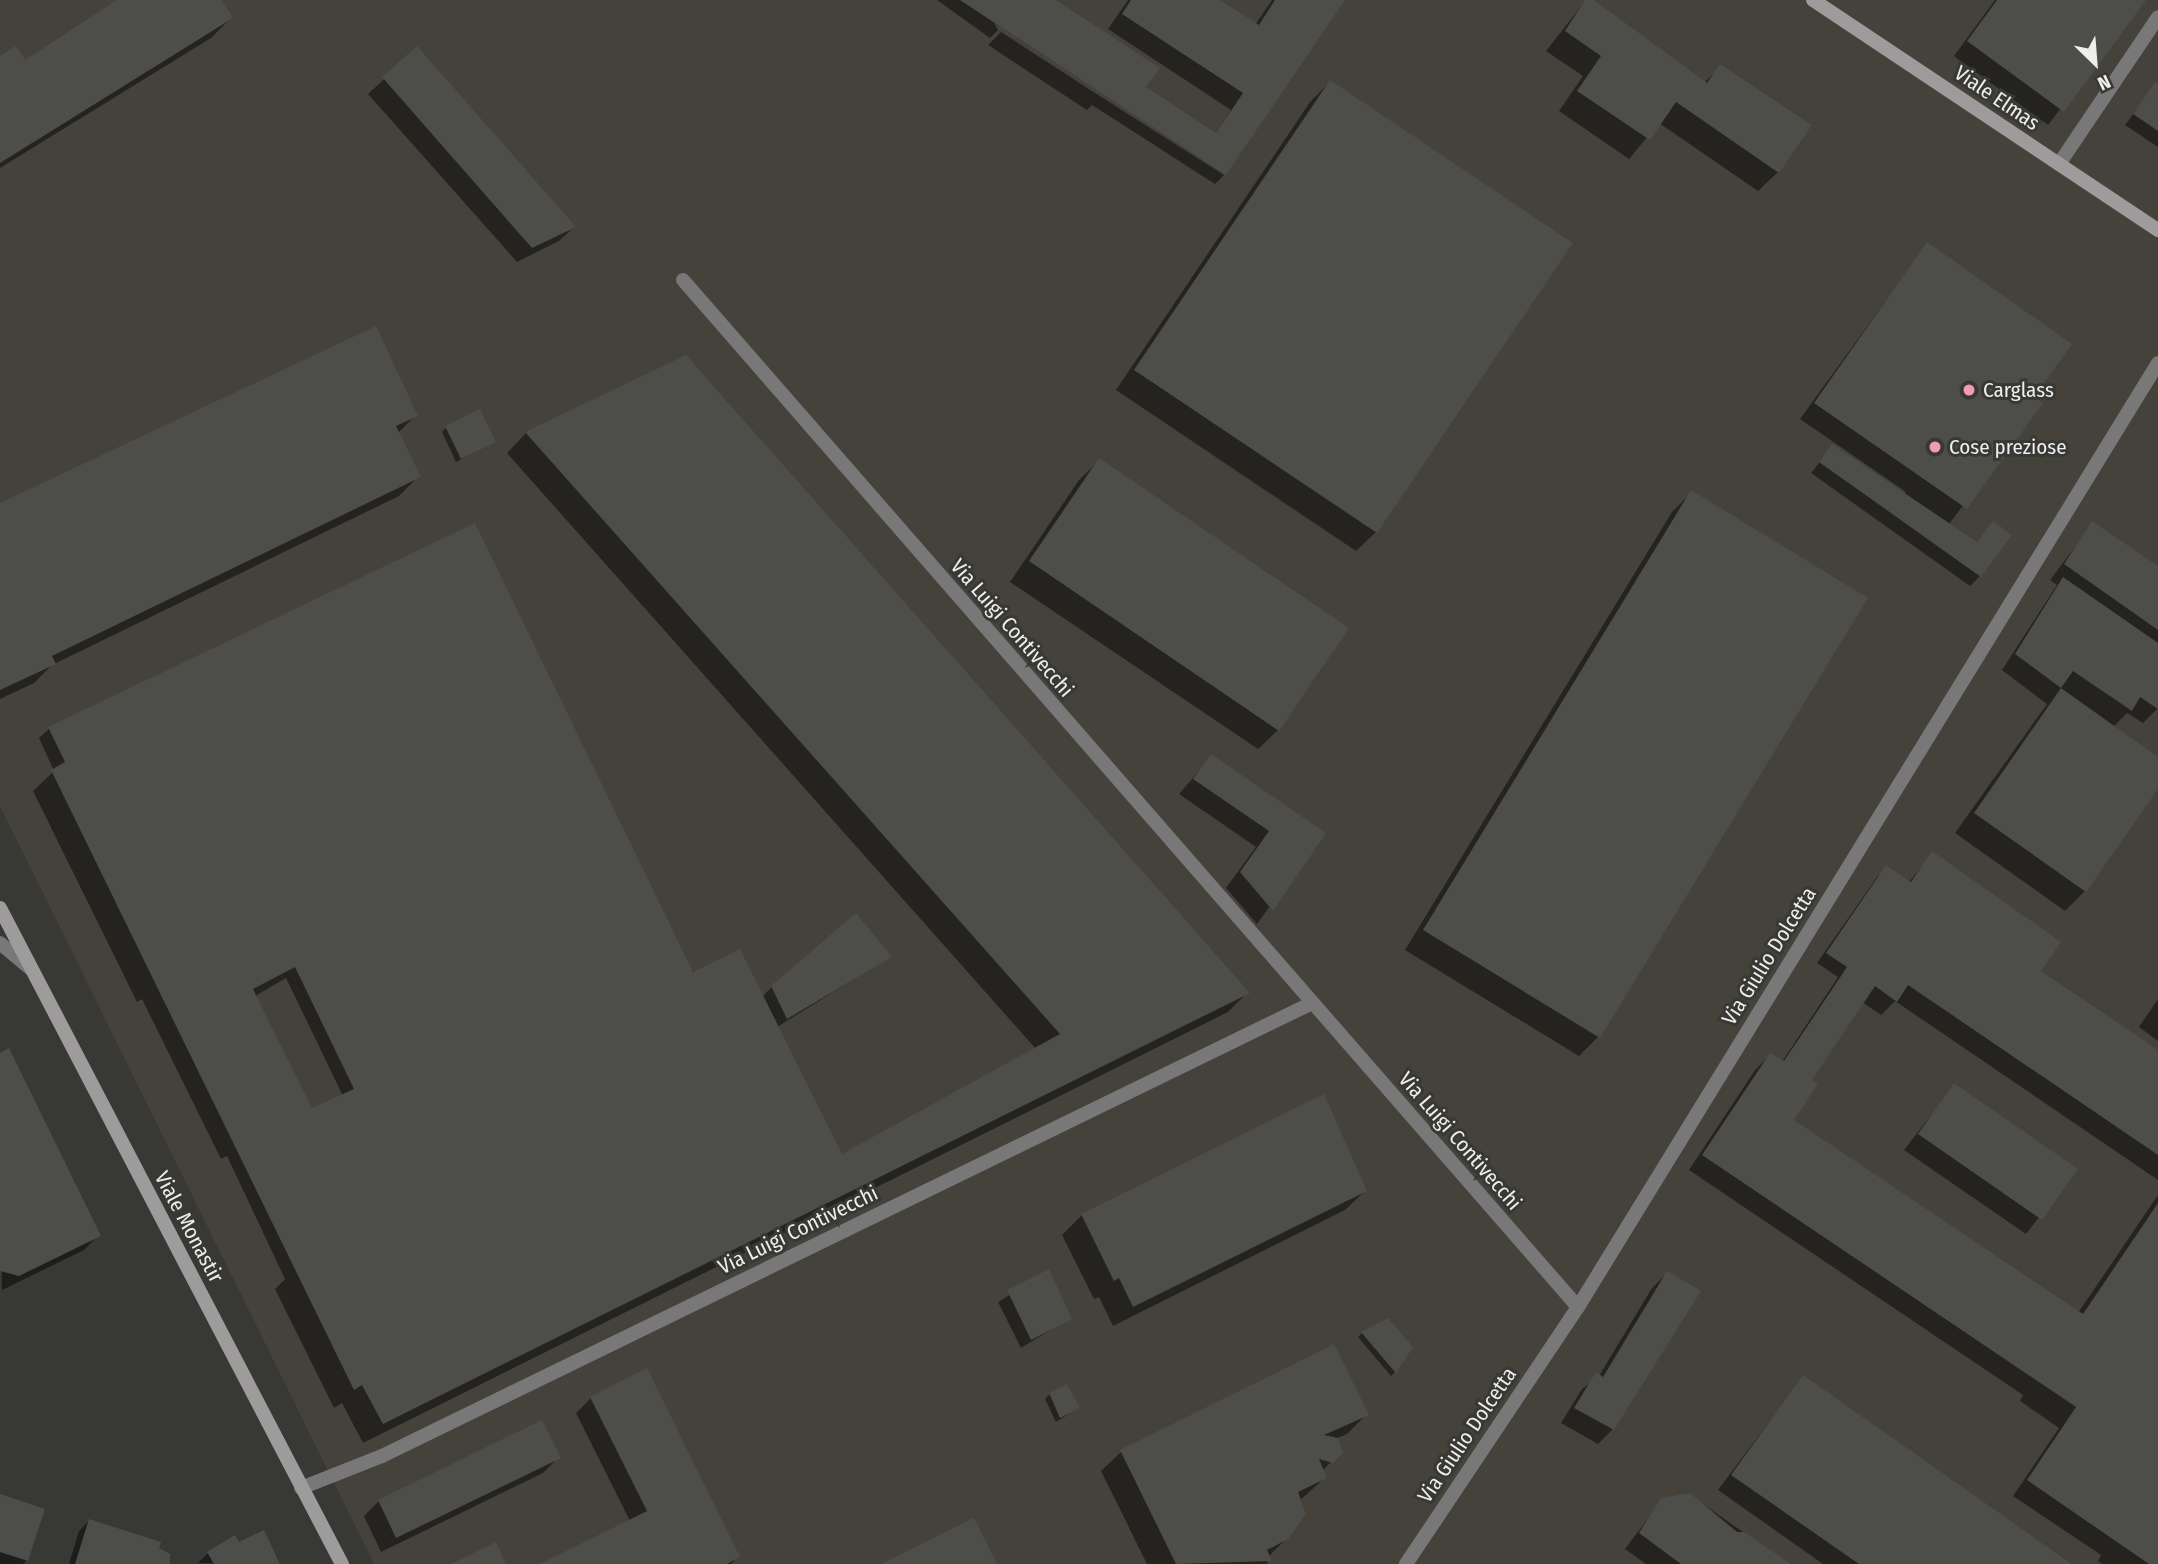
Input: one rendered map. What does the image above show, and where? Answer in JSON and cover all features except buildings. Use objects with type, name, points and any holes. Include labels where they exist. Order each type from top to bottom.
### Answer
[{"type":"main road","name":"Viale Elmas","points":[[1812,0],[2158,230]]},
{"type":"main road","name":"Viale Monastir","points":[[0,908],[342,1564]]},
{"type":"street","points":[[2059,164],[2158,17]]},
{"type":"street","name":"Via Luigi Contivecchi","points":[[683,280],[1310,1004],[1578,1307]]},
{"type":"street","name":"Via Giulio Dolcetta","points":[[1406,1564],[1578,1307],[2158,363]]},
{"type":"street","points":[[0,943],[30,968]]},
{"type":"street","name":"Via Luigi Contivecchi","points":[[301,1488],[382,1456],[1310,1004]]},
{"type":"shaded area","points":[[0,0],[2158,0],[2158,1564],[374,1564],[0,806]]},
{"type":"place","name":"Carglass","points":[[1969,390]]},
{"type":"place","name":"Cose preziose","points":[[1935,447]]}]
